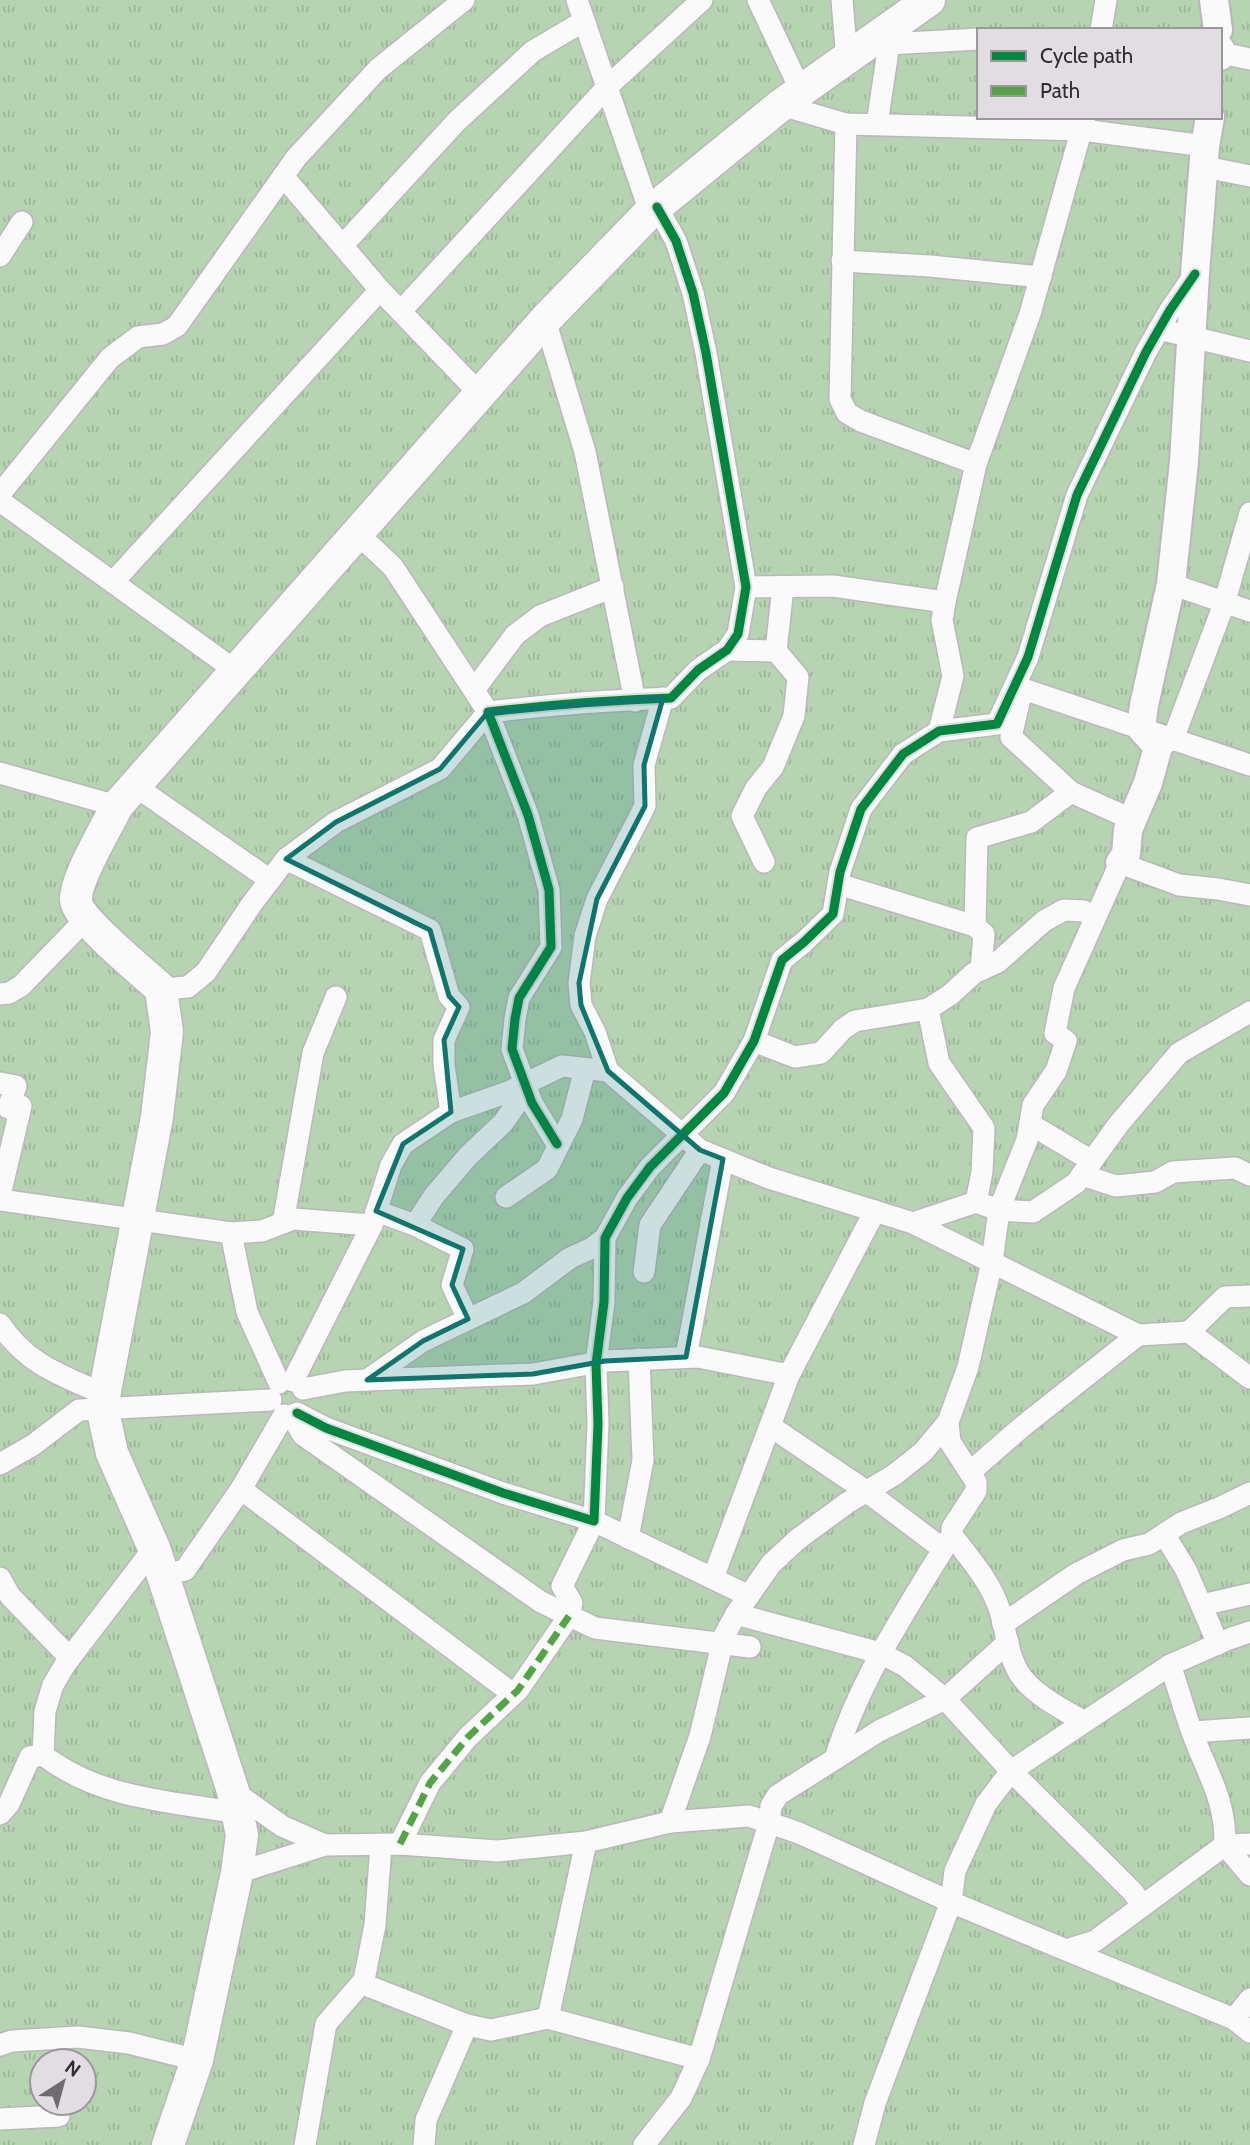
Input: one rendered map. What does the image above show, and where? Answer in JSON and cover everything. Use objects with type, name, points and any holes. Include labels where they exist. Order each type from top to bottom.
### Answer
[{"type":"main road","points":[[168,2145],[197,2060],[237,1873],[242,1835],[235,1802],[158,1561],[112,1453],[104,1401],[157,1117],[167,1032],[161,989],[86,919],[76,902],[79,883],[126,796],[545,320],[654,210],[791,98],[929,0]]},
{"type":"street","points":[[0,494],[110,358],[138,337],[163,334],[177,326],[296,158],[378,69],[464,0]]},
{"type":"street","points":[[401,311],[607,87],[702,0]]},
{"type":"street","points":[[758,0],[791,98],[846,124],[1084,124],[1205,157],[1250,176]]},
{"type":"street","points":[[842,0],[881,34],[977,39]]},
{"type":"street","points":[[1101,28],[1106,0]]},
{"type":"street","points":[[1214,0],[1218,28]]},
{"type":"street","points":[[161,989],[188,987],[206,972],[286,859],[336,822],[440,769],[488,712],[571,703],[671,698],[698,670],[727,650],[738,634],[746,587],[706,353],[693,293],[676,241],[654,210],[607,87],[582,7],[457,121],[343,246]]},
{"type":"street","points":[[877,124],[881,34]]},
{"type":"street","points":[[1222,53],[1250,60]]},
{"type":"street","points":[[1157,738],[1144,705],[1171,584],[1184,461],[1195,274],[1210,119]]},
{"type":"street","points":[[846,124],[840,399],[847,413],[861,421],[976,464]]},
{"type":"street","points":[[939,731],[953,676],[942,620],[944,602],[976,464],[1030,314],[1084,124]]},
{"type":"street","points":[[284,176],[380,290],[480,393]]},
{"type":"street","points":[[0,256],[22,222]]},
{"type":"street","points":[[842,261],[1041,277]]},
{"type":"street","points":[[1133,820],[1071,792],[1011,737],[1019,686],[1077,495],[1159,329],[1195,274]]},
{"type":"street","points":[[113,582],[380,290]]},
{"type":"street","points":[[545,320],[585,452],[635,701]]},
{"type":"street","points":[[1159,329],[1250,351]]},
{"type":"street","points":[[0,501],[236,671]]},
{"type":"street","points":[[670,1822],[700,1736],[722,1644],[736,1614],[749,1595],[771,1564],[798,1539],[846,1503],[894,1475],[923,1452],[948,1422],[968,1367],[992,1262],[999,1210],[1027,1140],[1034,1105],[1056,1071],[1066,1041],[1055,1033],[1064,988],[1094,918],[1126,854],[1128,830],[1148,783],[1157,738],[1224,604],[1250,513]]},
{"type":"street","points":[[357,533],[393,567],[488,712],[528,814],[550,890],[551,947],[519,998],[512,1049],[532,1103],[557,1144]]},
{"type":"street","points":[[1171,584],[1250,611]]},
{"type":"street","points":[[746,587],[832,586],[944,602]]},
{"type":"street","points":[[474,690],[515,635],[540,616],[613,587]]},
{"type":"street","points":[[764,862],[742,816],[756,788],[773,768],[794,716],[798,677],[776,651],[783,587]]},
{"type":"street","points":[[727,650],[776,651]]},
{"type":"street","points":[[367,1380],[423,1341],[523,1293],[570,1258],[592,1248],[605,1238],[626,1198],[650,1167],[724,1094],[754,1041],[782,960],[833,914],[838,884],[861,809],[904,754],[939,731],[997,724],[1019,686]]},
{"type":"street","points":[[1019,686],[1157,738],[1250,765]]},
{"type":"street","points":[[663,698],[644,765],[645,806],[597,899],[585,936],[579,983],[581,1004],[595,1032],[608,1072],[699,1150],[769,1178],[913,1223],[1138,1335],[1189,1332],[1250,1378]]},
{"type":"street","points":[[0,773],[126,796],[270,880]]},
{"type":"street","points":[[975,926],[977,838],[1031,822],[1071,792]]},
{"type":"street","points":[[286,859],[430,930],[449,996],[459,1007],[444,1041],[444,1065],[451,1112]]},
{"type":"street","points":[[1120,863],[1179,885],[1250,895]]},
{"type":"street","points":[[838,884],[975,926],[984,934],[981,970]]},
{"type":"street","points":[[754,1041],[794,1057],[821,1052],[843,1029],[855,1021],[928,1009],[981,970],[998,962],[1044,921],[1065,910],[1084,911],[1094,918]]},
{"type":"street","points":[[0,995],[21,986],[86,919]]},
{"type":"street","points":[[283,1223],[313,1053],[336,997]]},
{"type":"street","points":[[928,1009],[939,1063],[984,1128],[982,1172],[976,1202]]},
{"type":"street","points":[[913,1223],[976,1202],[999,1210],[1033,1212],[1076,1183],[1118,1125],[1179,1053],[1250,1012]]},
{"type":"street","points":[[43,1755],[45,1711],[53,1685],[70,1658],[158,1561],[185,1570],[241,1489],[288,1399],[374,1218],[391,1165],[403,1143],[451,1112],[526,1087],[562,1066],[608,1072]]},
{"type":"street","points":[[506,1197],[547,1169],[557,1144],[572,1119],[585,1069]]},
{"type":"street","points":[[0,1083],[16,1086],[8,1108],[21,1106],[0,1198],[231,1233],[262,1231],[293,1219],[374,1218],[415,1225],[463,1249],[452,1285],[468,1319]]},
{"type":"street","points":[[415,1225],[434,1196],[468,1156],[503,1123],[526,1087]]},
{"type":"street","points":[[1030,1124],[1087,1168],[1116,1185],[1155,1182],[1173,1172],[1235,1168],[1250,1175]]},
{"type":"street","points":[[644,1272],[650,1225],[699,1150]]},
{"type":"street","points":[[686,1357],[723,1159]]},
{"type":"street","points":[[713,1578],[789,1375],[874,1211]]},
{"type":"street","points":[[231,1233],[247,1312],[303,1435],[541,1602],[569,1616],[595,1628],[750,1647]]},
{"type":"street","points":[[305,2145],[326,2024],[363,1980],[391,1845],[430,1783],[468,1737],[513,1695],[569,1616],[572,1602],[562,1586],[594,1521],[598,1424],[596,1364],[604,1302],[605,1238]]},
{"type":"street","points":[[1189,1332],[1224,1297],[1250,1296]]},
{"type":"street","points":[[0,1324],[12,1343],[30,1358],[104,1401]]},
{"type":"street","points":[[970,1472],[1023,1426],[1138,1335]]},
{"type":"street","points":[[0,1464],[33,1446],[79,1410],[104,1401],[288,1399],[345,1381],[533,1374],[605,1361],[686,1357],[789,1375]]},
{"type":"street","points":[[628,1538],[643,1460],[639,1359]]},
{"type":"street","points":[[288,1399],[326,1428],[490,1489],[594,1521],[749,1595]]},
{"type":"street","points":[[835,1759],[844,1731],[880,1653],[976,1491],[976,1482],[950,1442],[948,1422]]},
{"type":"street","points":[[770,1426],[948,1542],[989,1584],[1020,1673],[1047,1700],[1083,1721]]},
{"type":"street","points":[[241,1489],[513,1695]]},
{"type":"street","points":[[644,2145],[681,2098],[699,2059],[769,1823],[771,1806],[778,1795],[879,1731],[945,1699],[1005,1633],[1076,1574],[1123,1550],[1149,1544],[1181,1522],[1250,1493]]},
{"type":"street","points":[[1164,1534],[1186,1570],[1218,1644]]},
{"type":"street","points":[[0,1578],[10,1596],[70,1658]]},
{"type":"street","points":[[1202,1605],[1250,1594]]},
{"type":"street","points":[[736,1614],[880,1653],[905,1666],[945,1699],[1011,1771],[1133,1892],[1142,1906]]},
{"type":"street","points":[[864,2145],[875,2103],[951,1902],[955,1871],[986,1804],[1011,1771],[1083,1721],[1170,1665],[1250,1632]]},
{"type":"street","points":[[1170,1665],[1222,1804],[1225,1845],[1250,1875]]},
{"type":"street","points":[[1193,1732],[1250,1728]]},
{"type":"street","points":[[0,1814],[9,1804],[30,1758],[43,1755],[59,1767],[117,1793],[235,1802],[325,1845]]},
{"type":"street","points":[[237,1873],[325,1845],[391,1845],[497,1851],[586,1842],[670,1822],[749,1816],[799,1833],[951,1902],[1242,2025],[1250,1999]]},
{"type":"street","points":[[548,2018],[586,1842]]},
{"type":"street","points":[[1066,1950],[1095,1941],[1225,1845],[1250,1844]]},
{"type":"street","points":[[363,1980],[368,1986],[467,2025],[491,2030],[548,2018],[699,2059]]},
{"type":"street","points":[[424,2145],[426,2120],[467,2025]]},
{"type":"street","points":[[0,2045],[12,2041],[78,2038],[129,2043],[197,2060]]},
{"type":"street","points":[[0,2119],[39,2117]]},
{"type":"highlighted area","points":[[663,698],[644,765],[645,806],[597,899],[579,983],[581,1005],[608,1071],[700,1150],[723,1159],[686,1357],[605,1361],[533,1374],[367,1380],[423,1341],[468,1319],[452,1285],[463,1249],[376,1211],[403,1144],[451,1112],[444,1040],[459,1007],[449,996],[430,930],[286,859],[336,822],[440,769],[488,712]]},
{"type":"green space","points":[[0,0],[1250,0],[1250,2145],[0,2145]]},
{"type":"marked path","points":[[400,1844],[430,1783],[468,1737],[518,1690],[569,1616]]},
{"type":"cycle path","points":[[557,1144],[532,1103],[512,1049],[519,998],[551,947],[549,890],[528,815],[488,712],[671,698],[698,670],[727,650],[738,634],[746,587],[706,353],[693,293],[676,241],[657,207]]},
{"type":"cycle path","points":[[297,1413],[326,1428],[503,1493],[594,1521],[598,1424],[596,1364],[604,1302],[605,1238],[627,1198],[650,1167],[724,1093],[754,1041],[782,960],[833,914],[840,872],[861,809],[903,754],[939,731],[997,724],[1028,657],[1077,495],[1146,352],[1195,274]]}]
